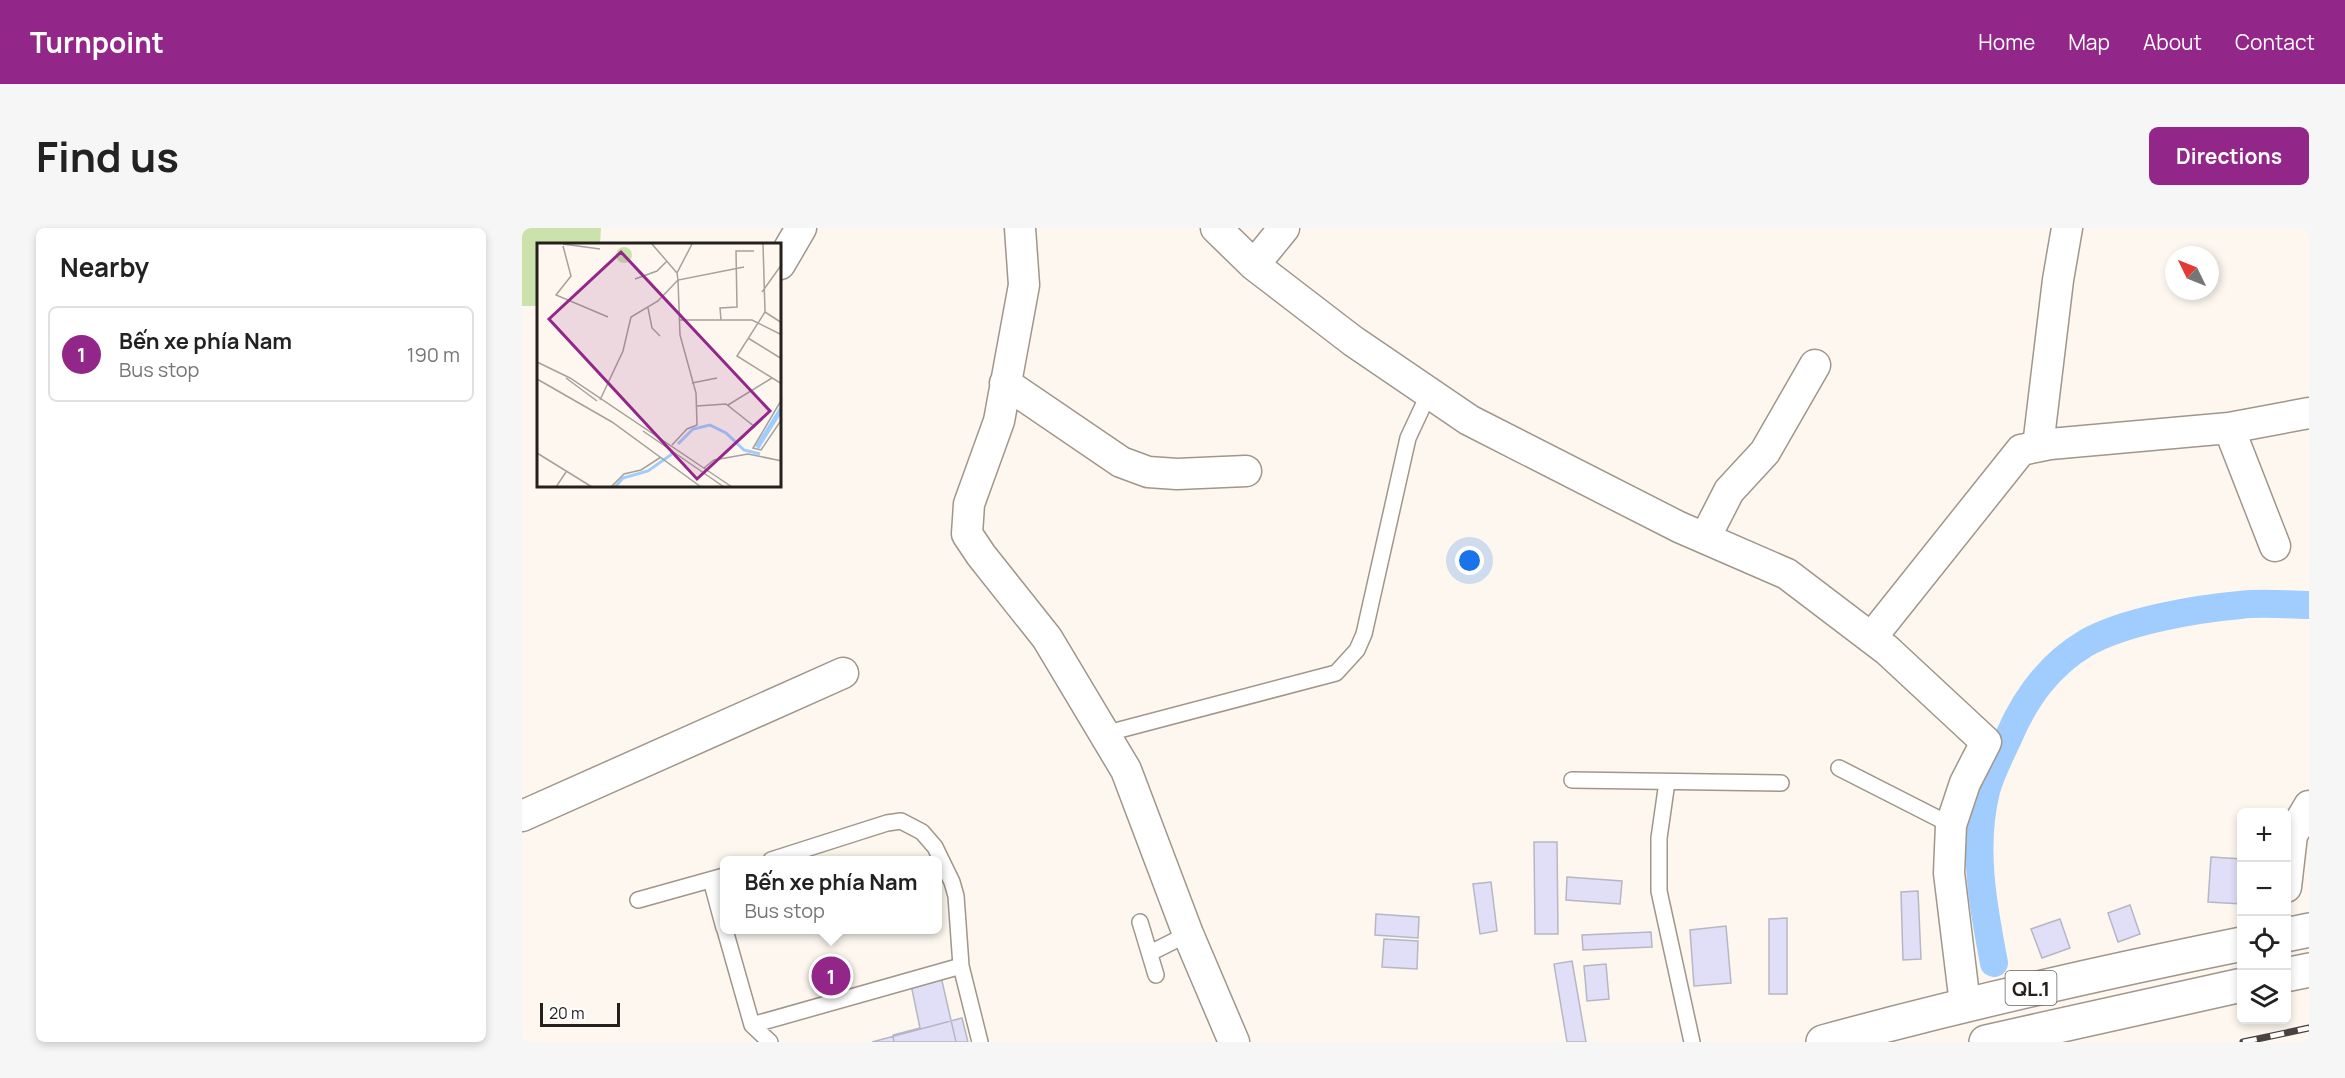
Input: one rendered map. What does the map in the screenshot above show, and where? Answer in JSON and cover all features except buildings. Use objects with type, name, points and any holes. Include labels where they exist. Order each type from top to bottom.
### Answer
[{"type":"main road","points":[[2291,934],[2309,930]]},
{"type":"main road","name":"QL.1","points":[[1822,1042],[2087,975],[2237,945]]},
{"type":"main road","points":[[2291,974],[2309,970]]},
{"type":"main road","name":"QL.1","points":[[1986,1042],[2237,986]]},
{"type":"street","points":[[782,261],[801,228]]},
{"type":"street","points":[[1020,228],[1024,285],[999,421],[969,504],[967,534],[1047,638],[1126,770],[1188,934],[1234,1042]]},
{"type":"street","points":[[1216,228],[1254,265],[1353,341],[1469,420],[1679,527],[1787,574],[1919,678],[1986,742],[1965,783],[1951,825],[1949,873],[1965,1004]]},
{"type":"street","points":[[1254,265],[1284,228]]},
{"type":"street","points":[[2038,446],[2058,280],[2067,228]]},
{"type":"street","points":[[1705,538],[1729,491],[1766,452],[1815,365]]},
{"type":"street","points":[[1005,383],[1121,462],[1148,472],[1177,474],[1246,471]]},
{"type":"street","points":[[1871,638],[2021,450],[2038,446],[2229,428],[2309,413]]},
{"type":"street","points":[[2229,428],[2275,546]]},
{"type":"street","points":[[522,816],[843,673]]},
{"type":"street","points":[[2289,862],[2292,835],[2309,806]]},
{"type":"lane","points":[[1104,734],[1336,673],[1357,650],[1364,634],[1408,438],[1429,393]]},
{"type":"lane","points":[[1839,768],[1951,825]]},
{"type":"lane","points":[[1572,780],[1781,783]]},
{"type":"lane","points":[[1667,782],[1659,838],[1659,891],[1692,1042]]},
{"type":"lane","points":[[786,856],[887,823],[901,821],[922,832],[939,856]]},
{"type":"lane","points":[[942,863],[956,896],[961,966],[980,1042]]},
{"type":"lane","points":[[638,900],[718,878]]},
{"type":"lane","points":[[1140,922],[1156,975]]},
{"type":"lane","points":[[726,934],[752,1025],[770,1042]]},
{"type":"lane","points":[[1150,953],[1188,934]]},
{"type":"lane","points":[[752,1025],[961,966]]},
{"type":"green space","points":[[522,228],[601,228],[600,243],[537,243],[537,306],[522,306]]},
{"type":"waterway","points":[[1994,963],[1986,920],[1979,855],[1982,812],[1991,777],[2023,708],[2040,683],[2061,661],[2086,643],[2140,622],[2182,613],[2240,605],[2309,605]]},
{"type":"railway","points":[[2243,1042],[2309,1028]]},
{"type":"place","name":"Bến xe phía Nam","points":[[831,976]]}]
